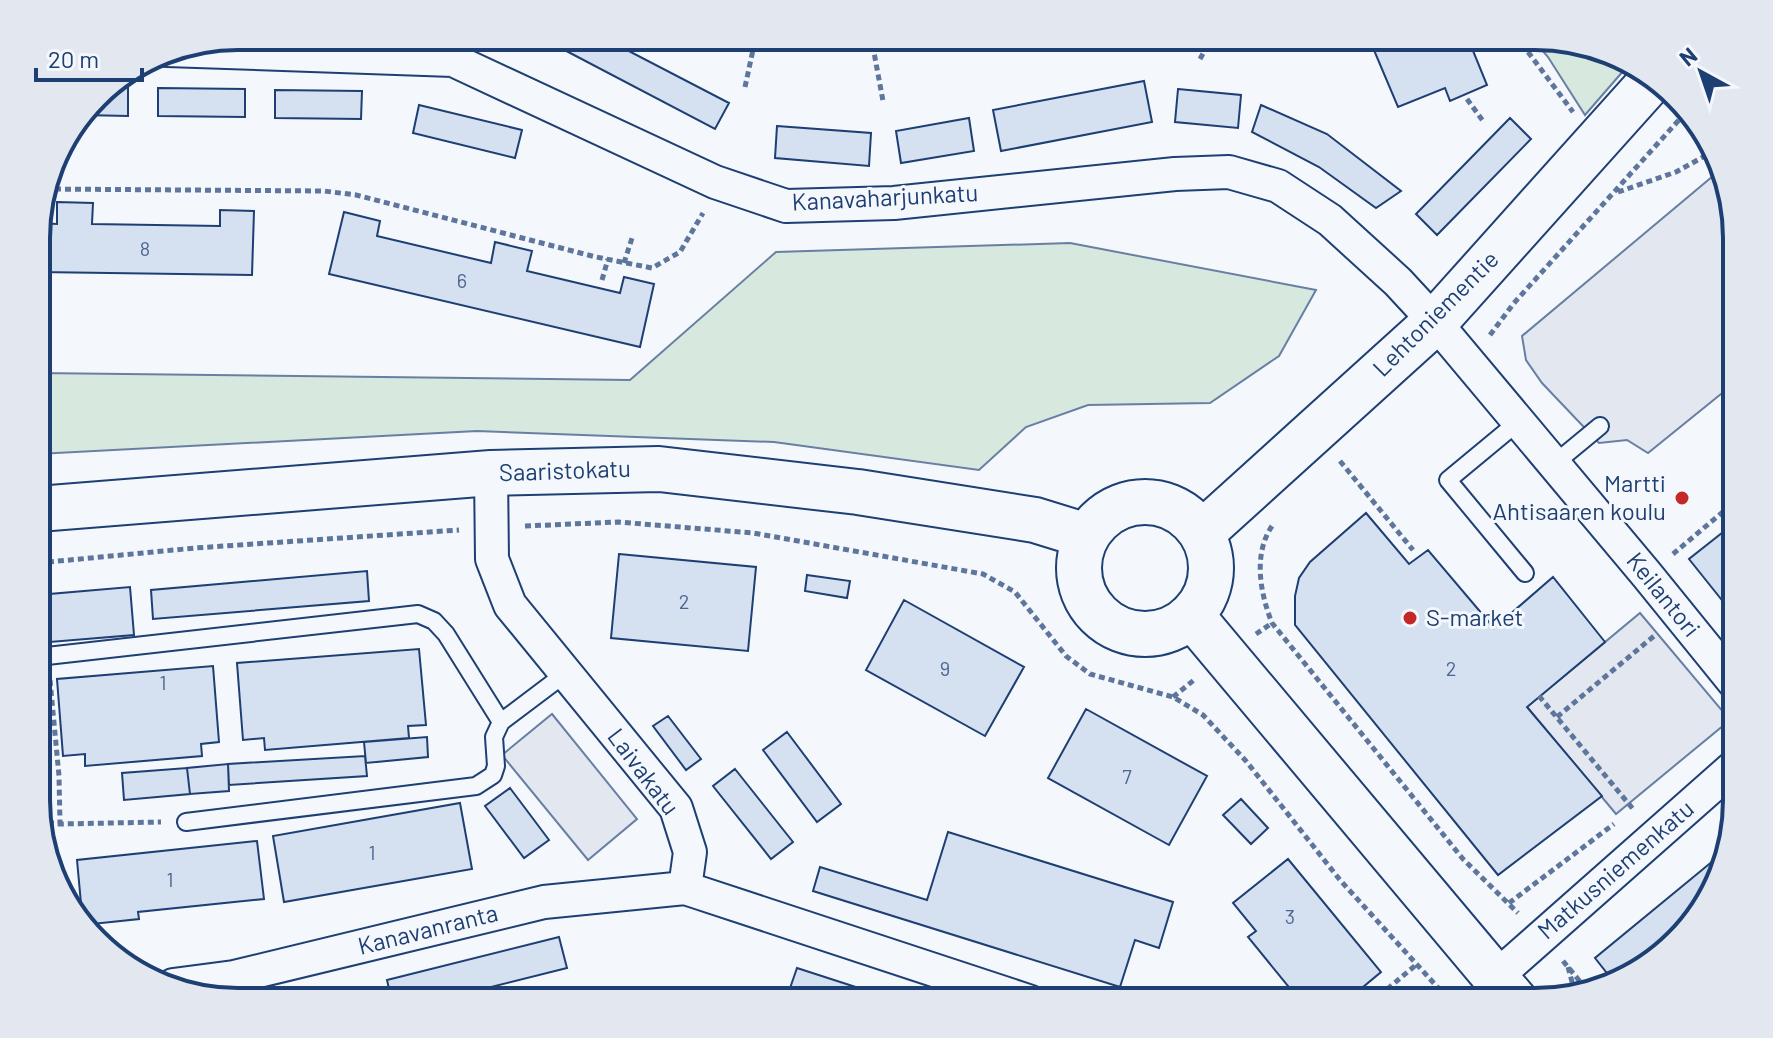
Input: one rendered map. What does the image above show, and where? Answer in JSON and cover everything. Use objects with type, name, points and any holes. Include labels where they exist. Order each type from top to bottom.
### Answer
[{"type":"main road","name":"Lehtoniementie","points":[[1202,533],[1435,322],[1646,87]]},
{"type":"main road","name":"Saaristokatu","points":[[50,508],[491,473],[659,469],[858,492],[1035,520],[1087,536]]},
{"type":"main road","points":[[1133,502],[1153,502],[1172,507],[1189,517],[1202,533],[1210,558],[1209,585],[1191,615],[1176,626],[1158,633],[1121,629],[1105,620],[1092,607],[1083,590],[1079,572],[1081,554],[1087,536],[1099,520],[1115,509],[1133,502]]},
{"type":"main road","points":[[1191,615],[1505,988]]},
{"type":"street","name":"Kanavaharjunkatu","points":[[215,52],[453,60],[715,182],[786,206],[894,203],[1175,174],[1229,172],[1278,186],[1330,220],[1398,282],[1435,322]]},
{"type":"street","name":"Keilantori","points":[[1435,322],[1723,669]]},
{"type":"street","name":"Laivakatu","points":[[491,473],[492,559],[510,605],[676,808],[690,852],[685,888]]},
{"type":"street","name":"Matkusniemenkatu","points":[[1507,988],[1723,778]]},
{"type":"street","name":"Kanavanranta","points":[[192,983],[234,977],[544,902],[685,888]]},
{"type":"street","points":[[685,888],[989,988]]},
{"type":"lane","points":[[1518,422],[1448,480],[1525,573]]},
{"type":"lane","points":[[1554,464],[1600,426]]},
{"type":"lane","points":[[50,655],[418,614],[434,621],[446,634],[501,722]]},
{"type":"lane","points":[[186,822],[476,786],[493,775],[496,766],[494,737],[501,722],[566,673]]},
{"type":"path","points":[[745,87],[753,50]]},
{"type":"path","points":[[874,50],[883,101]]},
{"type":"path","points":[[1200,59],[1205,50]]},
{"type":"path","points":[[1527,50],[1594,143]]},
{"type":"path","points":[[1467,99],[1483,121]]},
{"type":"path","points":[[1615,192],[1676,172],[1704,156]]},
{"type":"path","points":[[56,189],[324,191],[356,195],[652,268],[680,252],[698,223],[715,182]]},
{"type":"path","points":[[624,263],[633,235]]},
{"type":"path","points":[[602,280],[608,259]]},
{"type":"path","points":[[1340,461],[1413,550]]},
{"type":"path","points":[[1666,559],[1723,512]]},
{"type":"path","points":[[50,562],[195,548],[618,522],[753,533],[983,574],[1015,592],[1066,656],[1090,674],[1173,697],[1203,715],[1246,761],[1340,880],[1438,988]]},
{"type":"path","points":[[1557,717],[1657,633]]},
{"type":"path","points":[[1539,696],[1633,809]]},
{"type":"path","points":[[50,708],[59,776],[60,824]]},
{"type":"path","points":[[52,823],[186,822]]},
{"type":"path","points":[[1389,988],[1417,964]]},
{"type":"path","points":[[1572,984],[1567,964],[1581,982]]},
{"type":"shaded area","points":[[1543,51],[1584,56],[1623,72],[1585,115]]},
{"type":"shaded area","points":[[1713,176],[1723,225],[1723,392],[1648,453],[1627,440],[1599,443],[1542,383],[1526,360],[1522,336]]},
{"type":"shaded area","points":[[1070,243],[1316,290],[1279,356],[1210,403],[1088,405],[1026,427],[979,470],[774,442],[477,431],[50,453],[50,373],[630,380],[776,252]]},
{"type":"shaded area","points":[[1640,613],[1723,712],[1723,726],[1616,814],[1527,707]]},
{"type":"shaded area","points":[[552,714],[637,819],[588,860],[502,755]]},
{"type":"building","points":[[564,50],[627,50],[729,103],[715,129]]},
{"type":"building","points":[[1374,50],[1473,50],[1487,85],[1450,101],[1445,88],[1398,107]]},
{"type":"building","points":[[1144,81],[1152,122],[1001,151],[993,110]]},
{"type":"building","points":[[128,87],[128,116],[96,115]]},
{"type":"building","points":[[158,88],[245,89],[245,117],[158,116]]},
{"type":"building","points":[[1178,89],[1241,95],[1238,128],[1175,122]]},
{"type":"building","points":[[275,90],[362,91],[361,119],[275,118]]},
{"type":"building","points":[[419,105],[522,130],[515,158],[413,133]]},
{"type":"building","points":[[1261,105],[1327,134],[1401,191],[1376,208],[1319,167],[1252,132]]},
{"type":"building","points":[[969,118],[974,151],[901,163],[896,131]]},
{"type":"building","points":[[1510,118],[1531,139],[1437,235],[1416,214]]},
{"type":"building","points":[[777,126],[871,133],[869,166],[775,158]]},
{"type":"building","points":[[57,202],[93,203],[92,224],[220,226],[220,210],[254,211],[252,275],[50,272],[51,224],[57,224]]},
{"type":"building","points":[[344,212],[380,221],[377,236],[491,263],[495,242],[532,251],[527,271],[620,293],[624,277],[654,284],[640,347],[329,274]]},
{"type":"building","points":[[1366,513],[1409,564],[1428,550],[1494,628],[1553,577],[1605,642],[1527,707],[1602,796],[1498,875],[1295,625],[1295,596],[1299,578],[1310,562]]},
{"type":"building","points":[[1723,532],[1723,602],[1689,559]]},
{"type":"building","points":[[619,554],[756,567],[748,651],[611,638]]},
{"type":"building","points":[[367,571],[369,601],[153,619],[151,590]]},
{"type":"building","points":[[807,575],[850,581],[847,598],[805,591]]},
{"type":"building","points":[[130,587],[134,635],[50,642],[50,594]]},
{"type":"building","points":[[904,600],[1024,667],[985,736],[866,670]]},
{"type":"building","points":[[419,649],[426,725],[408,726],[409,738],[265,750],[264,738],[243,740],[237,663]]},
{"type":"building","points":[[213,666],[219,742],[201,744],[202,756],[85,766],[85,754],[63,756],[57,679]]},
{"type":"building","points":[[1086,709],[1207,776],[1169,845],[1048,778]]},
{"type":"building","points":[[668,716],[701,759],[686,770],[653,726]]},
{"type":"building","points":[[787,732],[841,804],[817,822],[763,750]]},
{"type":"building","points":[[427,737],[428,757],[366,763],[364,742]]},
{"type":"building","points":[[365,756],[367,776],[229,785],[228,764]]},
{"type":"building","points":[[228,764],[229,791],[190,794],[187,768]]},
{"type":"building","points":[[187,768],[190,794],[124,800],[122,773]]},
{"type":"building","points":[[735,769],[793,842],[771,859],[713,786]]},
{"type":"building","points":[[510,788],[549,840],[524,858],[485,806]]},
{"type":"building","points":[[1241,799],[1268,828],[1251,844],[1223,815]]},
{"type":"building","points":[[460,803],[472,869],[284,902],[273,836]]},
{"type":"building","points":[[948,832],[1173,902],[1159,948],[1135,940],[1120,987],[813,891],[820,867],[927,900]]},
{"type":"building","points":[[257,841],[264,899],[138,912],[139,919],[97,924],[81,903],[77,860]]},
{"type":"building","points":[[1288,859],[1381,972],[1362,988],[1290,988],[1248,937],[1256,931],[1233,903]]},
{"type":"building","points":[[1713,861],[1698,894],[1684,915],[1650,949],[1607,974],[1595,958]]},
{"type":"building","points":[[559,937],[567,968],[487,988],[389,988],[387,980]]},
{"type":"building","points":[[797,968],[859,988],[790,988]]},
{"type":"place","name":"Martti Ahtisaaren koulu","points":[[1682,498]]},
{"type":"place","name":"S-market","points":[[1410,618]]}]
